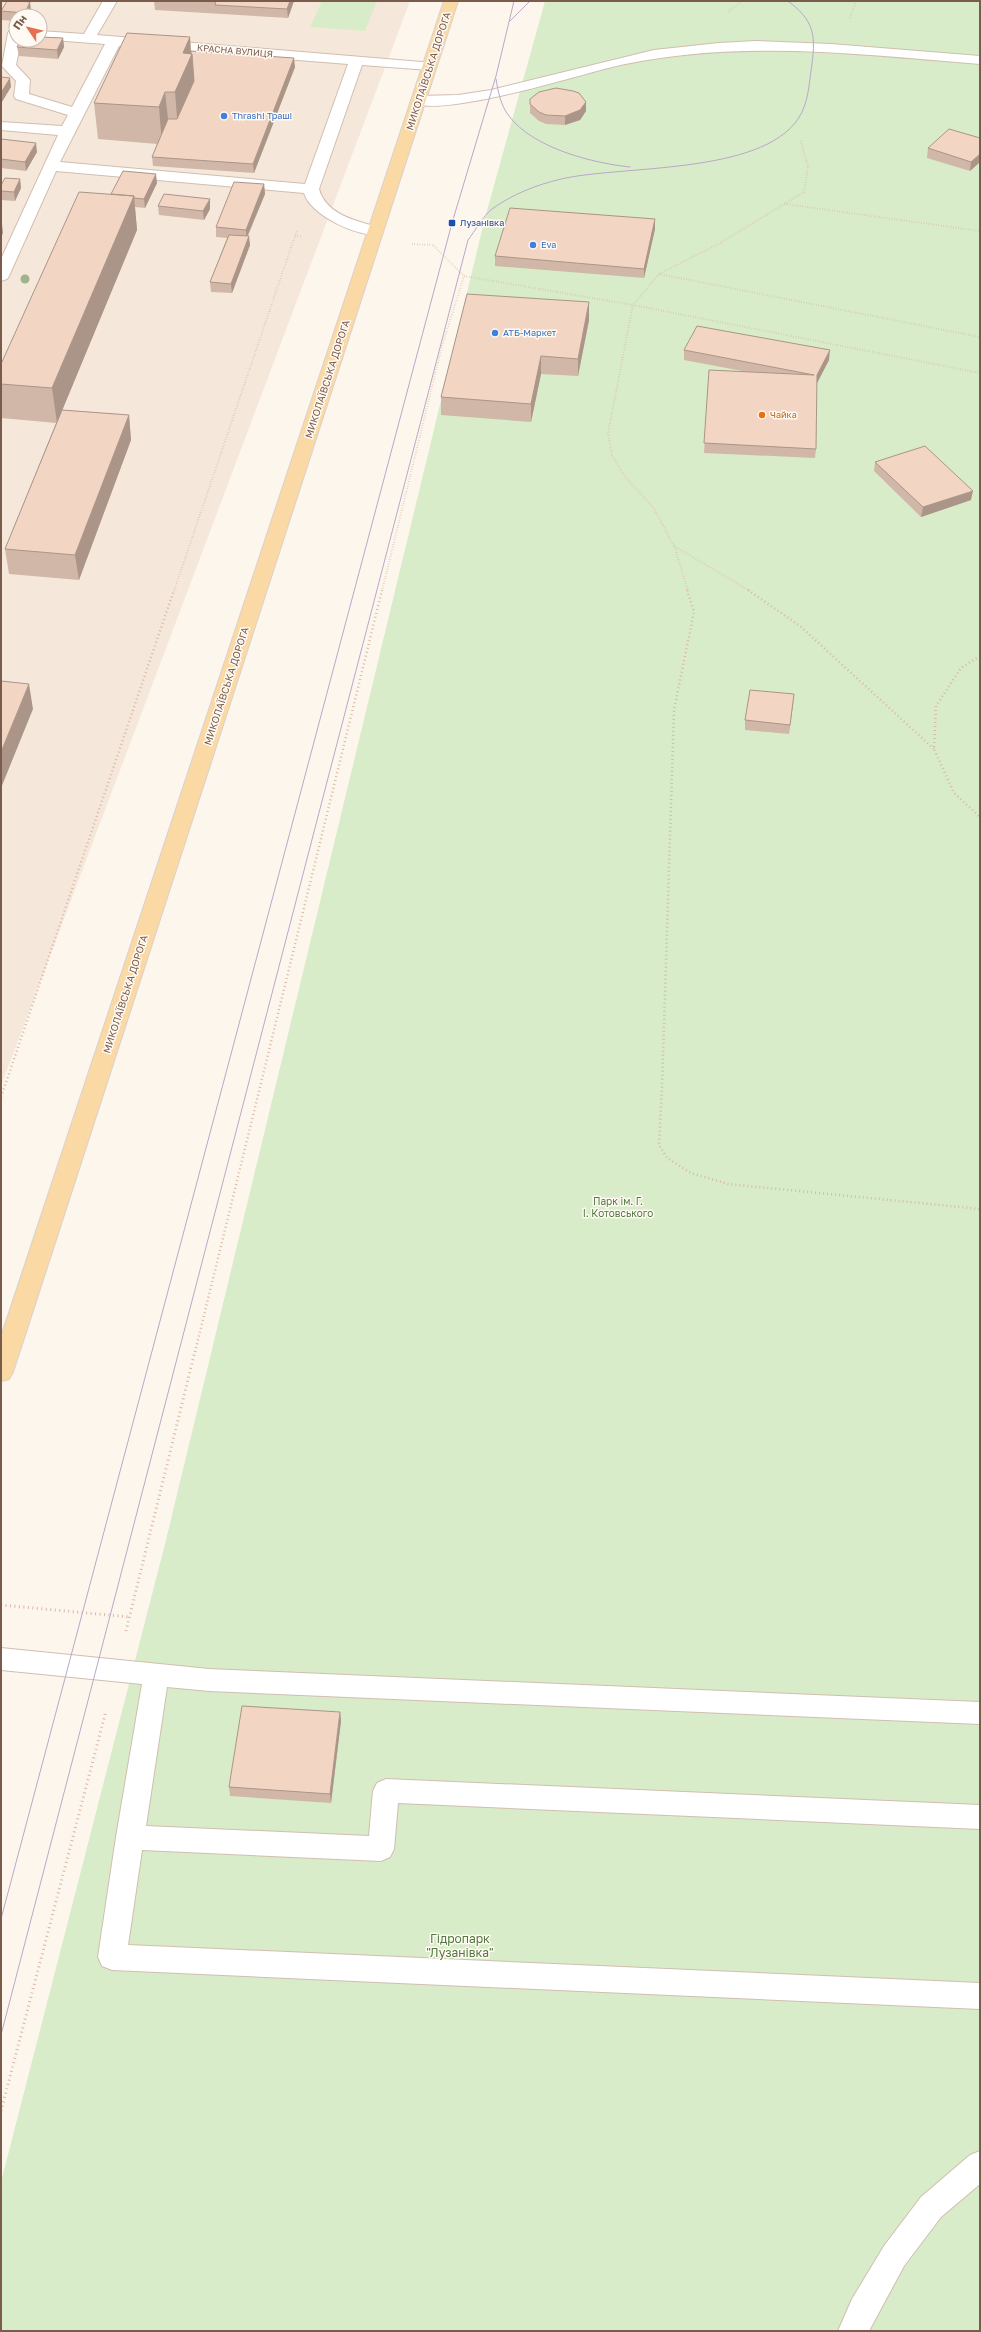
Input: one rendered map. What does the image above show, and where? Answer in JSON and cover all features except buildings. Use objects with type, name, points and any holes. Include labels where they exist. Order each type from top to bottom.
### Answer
[{"type":"main road","name":"МИКОЛАЇВСЬКА ДОРОГА","points":[[1,1372],[451,1]]},
{"type":"street","points":[[88,39],[110,1]]},
{"type":"street","name":"КРАСНА ВУЛИЦЯ","points":[[48,36],[430,66]]},
{"type":"street","points":[[1,276],[67,131],[114,41]]},
{"type":"street","points":[[418,100],[462,99],[498,93],[635,58],[680,50],[722,47],[840,49],[980,60]]},
{"type":"street","points":[[10,48],[9,66],[23,80],[21,96],[77,113]]},
{"type":"street","points":[[357,60],[311,189],[312,196],[317,206],[335,217],[375,231]]},
{"type":"street","points":[[1,126],[67,131]]},
{"type":"street","points":[[52,166],[311,189]]},
{"type":"street","points":[[1,1660],[209,1680],[980,1713]]},
{"type":"street","points":[[156,1674],[129,1837],[112,1956],[980,1996]]},
{"type":"street","points":[[129,1837],[381,1848],[386,1792],[980,1817]]},
{"type":"street","points":[[853,2331],[863,2310],[894,2256],[931,2207],[980,2165]]},
{"type":"path","points":[[800,139],[808,166],[804,192],[720,243],[659,274],[633,305],[608,433],[612,455],[625,477],[653,507],[673,546],[694,612],[674,710],[662,1088],[659,1125],[660,1149],[673,1164],[698,1177],[728,1184],[980,1209]]},
{"type":"path","points":[[1,1097],[311,189]]},
{"type":"path","points":[[785,204],[980,232]]},
{"type":"path","points":[[659,274],[980,337]]},
{"type":"path","points":[[464,276],[633,305],[980,372]]},
{"type":"path","points":[[1,2111],[117,1671],[442,346],[462,285]]},
{"type":"path","points":[[673,546],[744,587],[800,626],[934,749],[954,793],[980,817]]},
{"type":"path","points":[[934,749],[936,706],[961,668],[980,656]]},
{"type":"path","points":[[1,1605],[130,1617]]},
{"type":"shaded area","points":[[1,1],[410,1],[1,1086]]},
{"type":"green space","points":[[322,1],[377,1],[365,31],[310,27]]},
{"type":"green space","points":[[545,1],[980,1],[980,2331],[1,2331],[1,2182],[166,1540],[485,218]]},
{"type":"tram line","points":[[1,1919],[452,223],[496,76],[514,1]]},
{"type":"tram line","points":[[510,21],[530,1]]},
{"type":"tram line","points":[[1,2035],[468,240],[492,209],[516,194],[543,184],[561,179],[587,175],[688,165],[722,159],[754,150],[779,137],[798,119],[802,113],[808,92],[813,53],[813,35],[808,21],[803,14],[788,1]]},
{"type":"tram line","points":[[496,79],[500,99],[506,112],[520,127],[533,137],[548,145],[581,158],[630,167]]},
{"type":"place","name":"Thrash! Траш!","points":[[224,116]]},
{"type":"place","name":"Лузанівка","points":[[452,223]]},
{"type":"place","name":"Eva","points":[[533,245]]},
{"type":"place","name":"АТБ-Маркет","points":[[495,333]]},
{"type":"place","name":"Чайка","points":[[762,415]]},
{"type":"park label","name":"Парк ім. Г. І. Котовського","points":[[618,1206]]},
{"type":"park label","name":"Гідропарк \"Лузанівка\"","points":[[460,1946]]}]
